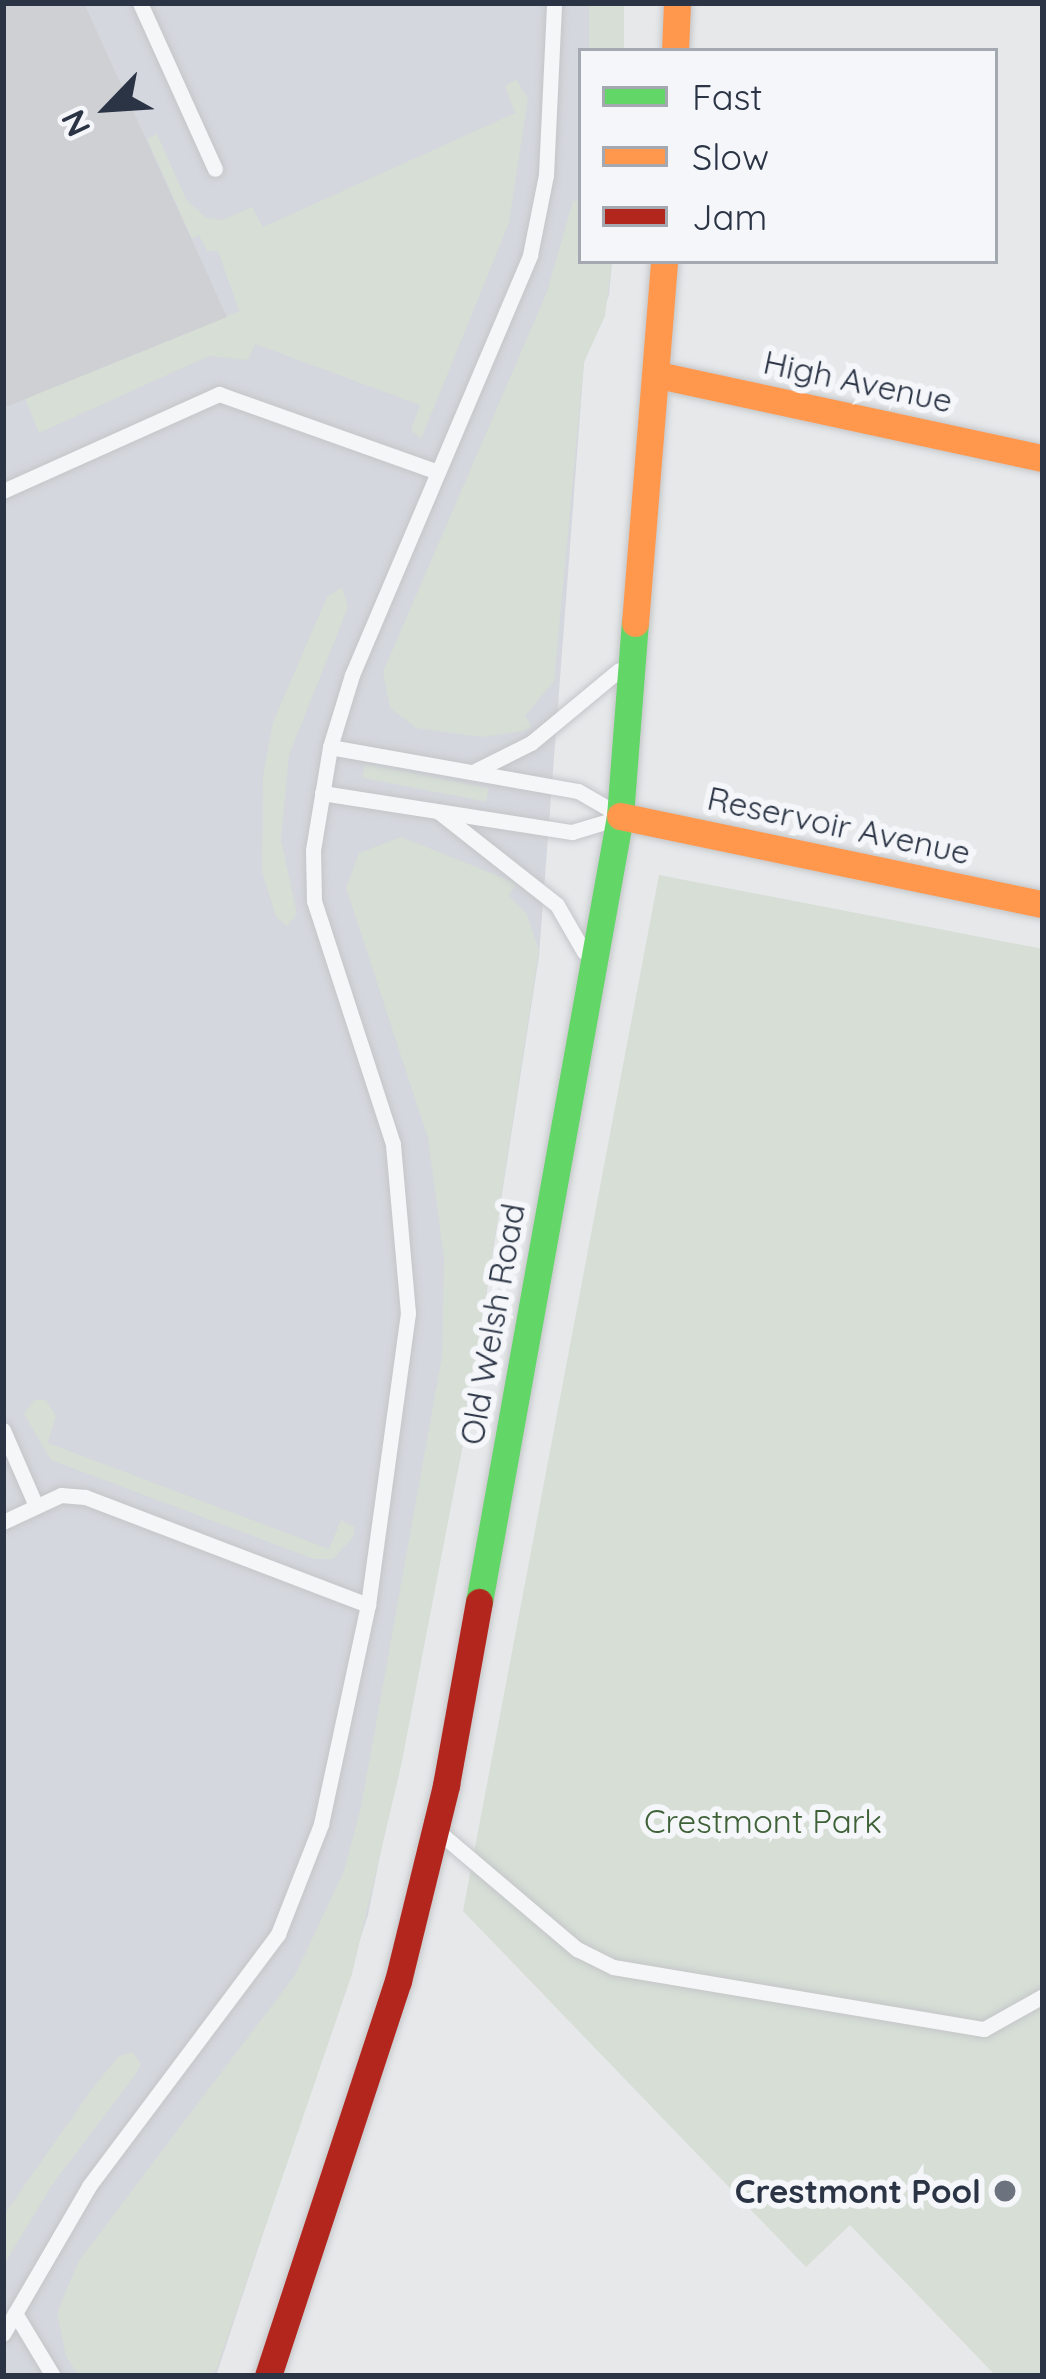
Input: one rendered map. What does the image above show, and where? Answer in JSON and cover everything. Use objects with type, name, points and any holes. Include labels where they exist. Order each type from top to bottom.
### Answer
[{"type":"street","points":[[675,48],[677,3]]},
{"type":"street","name":"Old Welsh Road","points":[[272,2363],[398,1981],[435,1829],[620,816],[664,264]]},
{"type":"street","name":"High Avenue","points":[[658,375],[1043,458]]},
{"type":"street","name":"Reservoir Avenue","points":[[620,816],[1043,904]]},
{"type":"lane","points":[[140,3],[215,170]]},
{"type":"lane","points":[[3,2334],[89,2186],[278,1934],[321,1824],[368,1605],[398,1415],[408,1253],[381,1092],[314,901],[322,793],[330,746],[435,471],[530,255],[546,175],[554,3]]},
{"type":"lane","points":[[3,491],[220,394],[435,471]]},
{"type":"lane","points":[[473,772],[550,730],[634,655]]},
{"type":"lane","points":[[330,746],[578,791],[620,816]]},
{"type":"lane","points":[[322,793],[572,832],[620,816]]},
{"type":"lane","points":[[437,811],[557,904],[593,967]]},
{"type":"lane","points":[[3,1430],[36,1506]]},
{"type":"lane","points":[[3,1522],[61,1495],[85,1497],[368,1605]]},
{"type":"lane","points":[[435,1829],[577,1949],[613,1966],[984,2029],[1043,1996]]},
{"type":"lane","points":[[15,2313],[53,2376]]},
{"type":"lane","points":[[250,2376],[272,2363]]},
{"type":"shaded area","points":[[3,3],[624,3],[623,48],[578,48],[578,264],[612,264],[609,295],[584,362],[539,956],[463,1444],[368,1915],[216,2376],[3,2376]]},
{"type":"green space","points":[[589,3],[624,3],[624,48],[589,48]]},
{"type":"green space","points":[[516,80],[528,98],[509,223],[421,439],[411,430],[420,405],[255,344],[248,360],[209,356],[39,433],[25,398],[239,311],[218,251],[207,251],[199,235],[192,239],[147,139],[157,134],[186,199],[205,217],[223,220],[252,207],[263,227],[515,113],[505,86]]},
{"type":"green space","points":[[573,201],[578,201],[578,264],[612,264],[605,316],[584,362],[554,681],[525,716],[532,727],[523,731],[482,737],[416,728],[390,708],[383,672],[547,292]]},
{"type":"green space","points":[[342,587],[348,607],[289,755],[281,840],[297,914],[287,926],[276,917],[262,871],[263,776],[273,722],[327,597]]},
{"type":"green space","points":[[365,764],[489,788],[486,802],[362,778]]},
{"type":"green space","points":[[401,837],[516,883],[509,896],[527,914],[539,950],[463,1444],[401,1766],[352,1974],[217,2368],[209,2376],[79,2376],[66,2356],[57,2313],[78,2262],[295,1975],[344,1871],[361,1807],[442,1356],[444,1259],[428,1138],[346,888],[359,853]]},
{"type":"green space","name":"Crestmont Park","points":[[659,875],[1043,949],[1043,2376],[996,2376],[850,2225],[806,2267],[463,1911]]},
{"type":"green space","points":[[34,1400],[46,1400],[56,1416],[48,1443],[329,1549],[341,1520],[354,1527],[354,1536],[333,1559],[314,1559],[51,1460],[24,1414]]},
{"type":"green space","points":[[133,2052],[141,2064],[136,2074],[54,2182],[3,2266],[3,2216],[92,2089],[119,2056]]},
{"type":"building","points":[[3,3],[84,3],[227,317],[3,408]]},
{"type":"traffic: fast","points":[[479,1602],[620,816],[635,623]]},
{"type":"traffic: slow","points":[[675,48],[677,3]]},
{"type":"traffic: slow","points":[[635,623],[664,264]]},
{"type":"traffic: slow","points":[[658,375],[1043,458]]},
{"type":"traffic: slow","points":[[620,816],[1043,904]]},
{"type":"traffic: jam","points":[[268,2376],[398,1981],[446,1785],[479,1602]]},
{"type":"place","name":"Crestmont Pool","points":[[1005,2191]]}]
